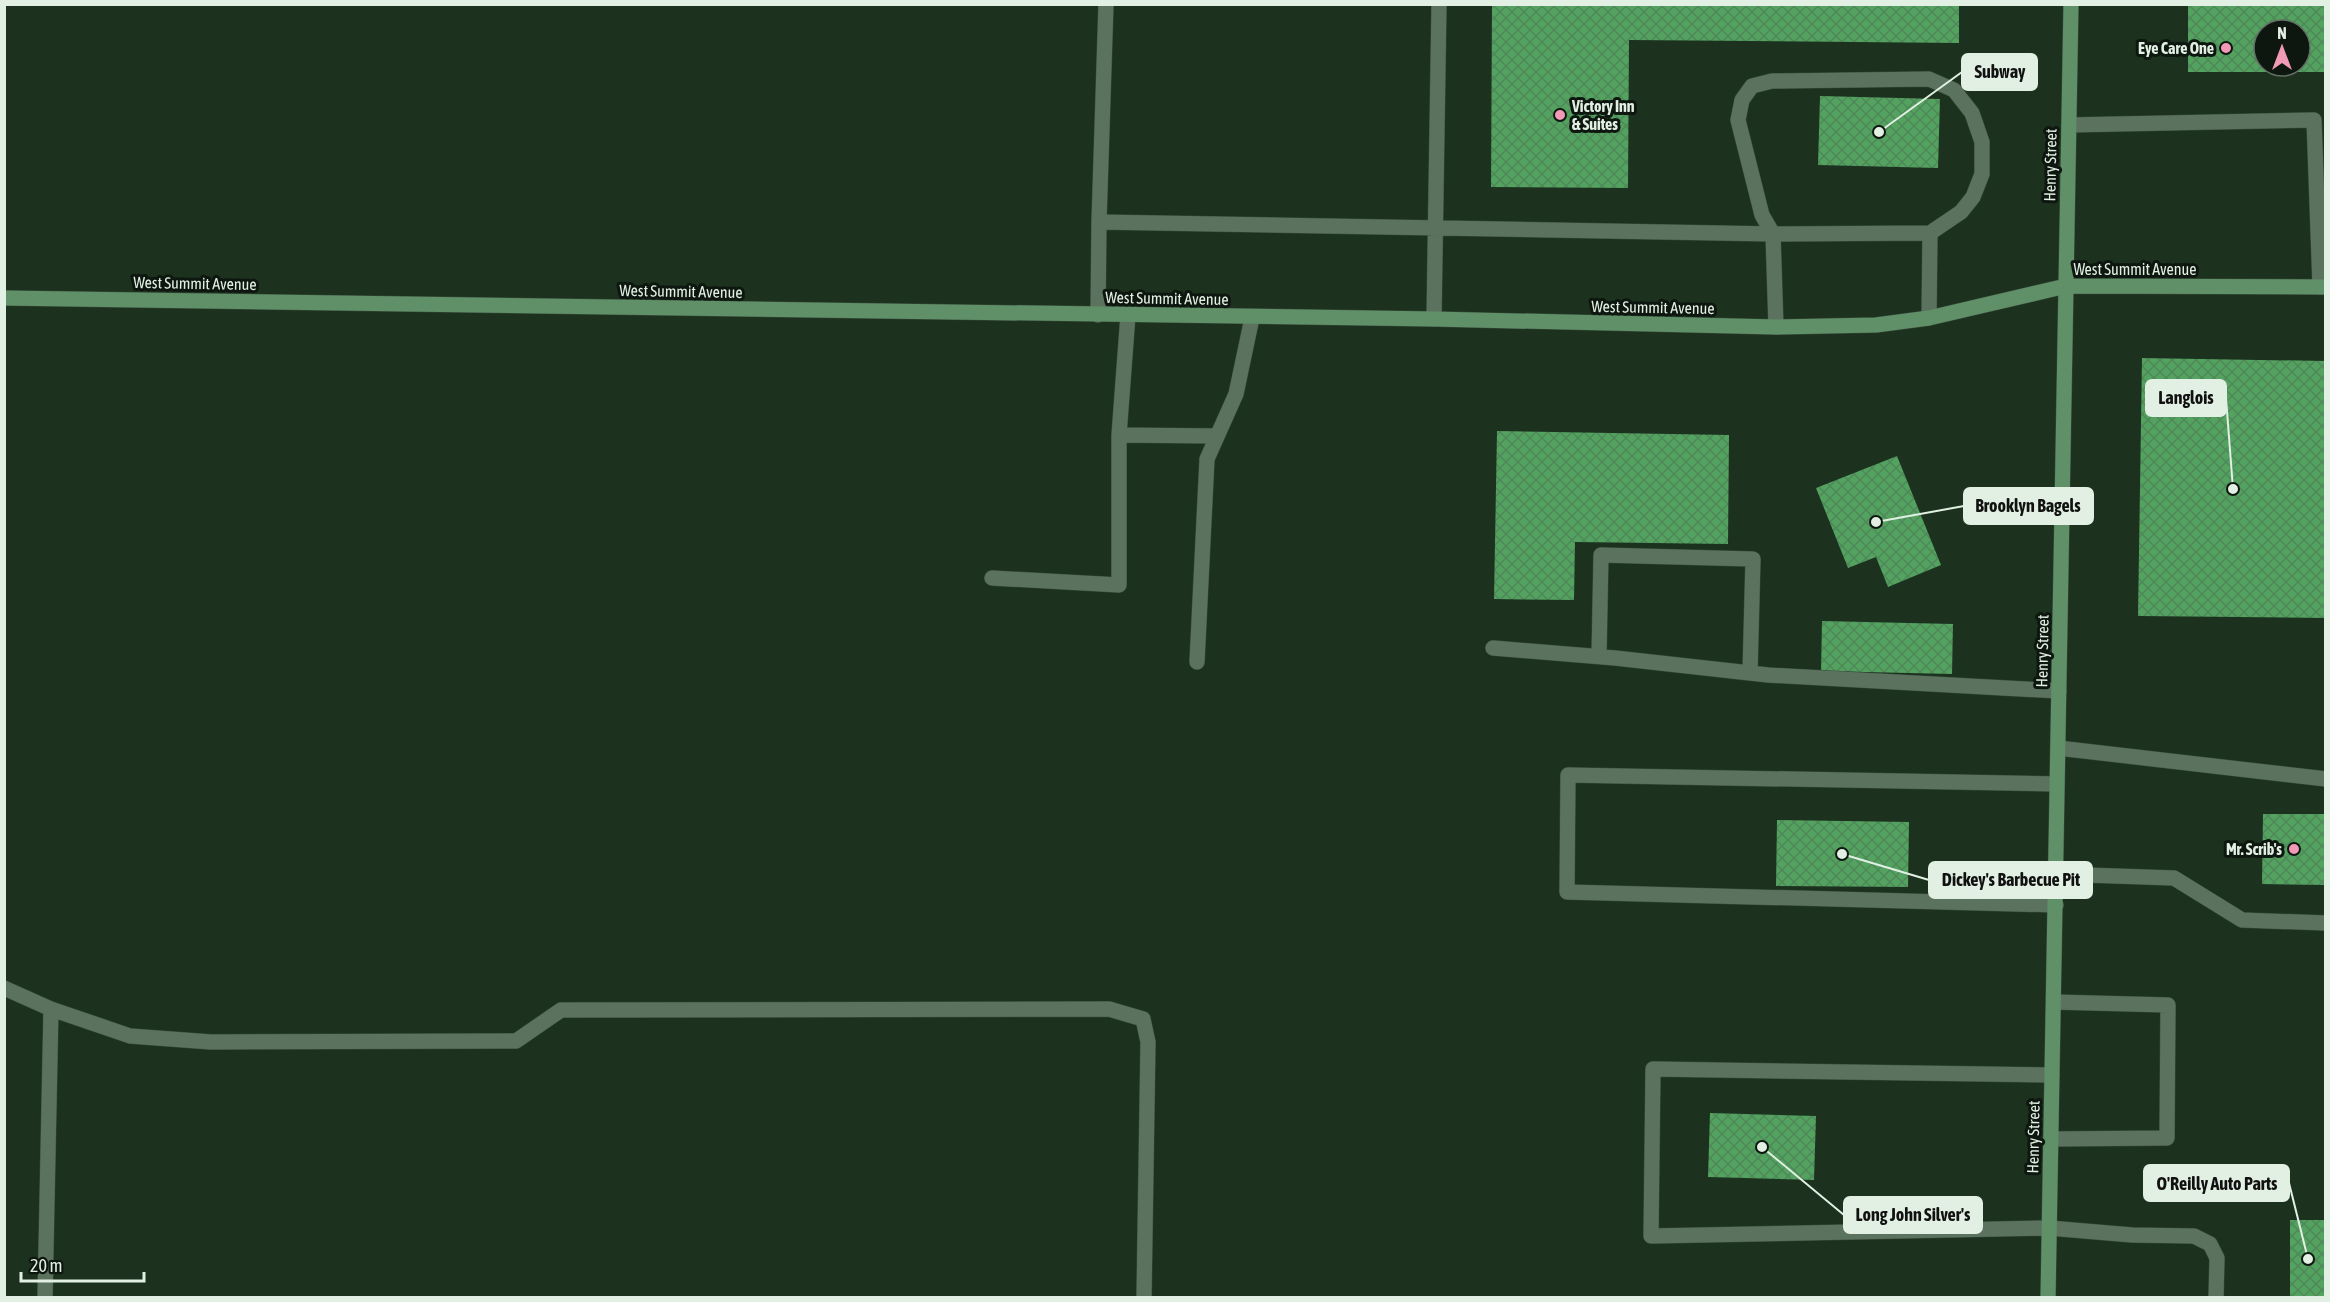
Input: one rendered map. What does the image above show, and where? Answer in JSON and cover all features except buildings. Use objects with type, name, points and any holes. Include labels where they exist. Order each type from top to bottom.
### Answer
[{"type":"street","name":"Henry Street","points":[[2048,1298],[2071,4]]},
{"type":"street","name":"West Summit Avenue","points":[[4,298],[1434,319],[1776,327],[1876,325],[1929,318],[2066,286],[2323,287]]},
{"type":"lane","points":[[1098,315],[1106,4]]},
{"type":"lane","points":[[1434,319],[1439,4]]},
{"type":"lane","points":[[1100,222],[1437,226],[1773,234],[1930,233],[1961,212],[1973,197],[1982,174],[1982,142],[1972,113],[1954,90],[1929,79],[1772,81],[1752,86],[1742,100],[1738,120],[1754,189],[1762,215],[1773,234],[1776,327]]},
{"type":"lane","points":[[2069,125],[2314,120],[2323,287]]},
{"type":"lane","points":[[1929,318],[1930,233]]},
{"type":"lane","points":[[992,578],[1119,585],[1119,435],[1128,315]]},
{"type":"lane","points":[[1197,662],[1207,459],[1236,394],[1252,318]]},
{"type":"lane","points":[[1119,435],[1217,436]]},
{"type":"lane","points":[[1599,656],[1601,555],[1753,559],[1750,674]]},
{"type":"lane","points":[[1493,648],[1599,656],[1750,674],[2059,690]]},
{"type":"lane","points":[[2058,748],[2325,779]]},
{"type":"lane","points":[[2056,905],[1567,891],[1568,775],[2057,784]]},
{"type":"lane","points":[[2056,874],[2174,878],[2242,920],[2325,924]]},
{"type":"lane","points":[[4,988],[51,1009],[130,1036],[211,1042],[516,1041],[561,1011],[1109,1009],[1143,1019],[1148,1042],[1144,1298]]},
{"type":"lane","points":[[2051,1139],[2167,1138],[2168,1005],[2054,1002]]},
{"type":"lane","points":[[45,1298],[51,1009]]},
{"type":"lane","points":[[2052,1075],[1653,1069],[1651,1236],[2049,1228],[2194,1236],[2210,1244],[2217,1258],[2216,1298]]},
{"type":"place","name":"Eye Care One","points":[[2226,48]]},
{"type":"place","name":"Victory Inn & Suites","points":[[1560,115]]},
{"type":"place","name":"Subway","points":[[1879,132]]},
{"type":"place","name":"Langlois","points":[[2233,489]]},
{"type":"place","name":"Brooklyn Bagels","points":[[1876,522]]},
{"type":"place","name":"Mr. Scrib's","points":[[2294,849]]},
{"type":"place","name":"Dickey's Barbecue Pit","points":[[1842,854]]},
{"type":"place","name":"Long John Silver's","points":[[1762,1147]]},
{"type":"place","name":"O'Reilly Auto Parts","points":[[2308,1259]]}]
